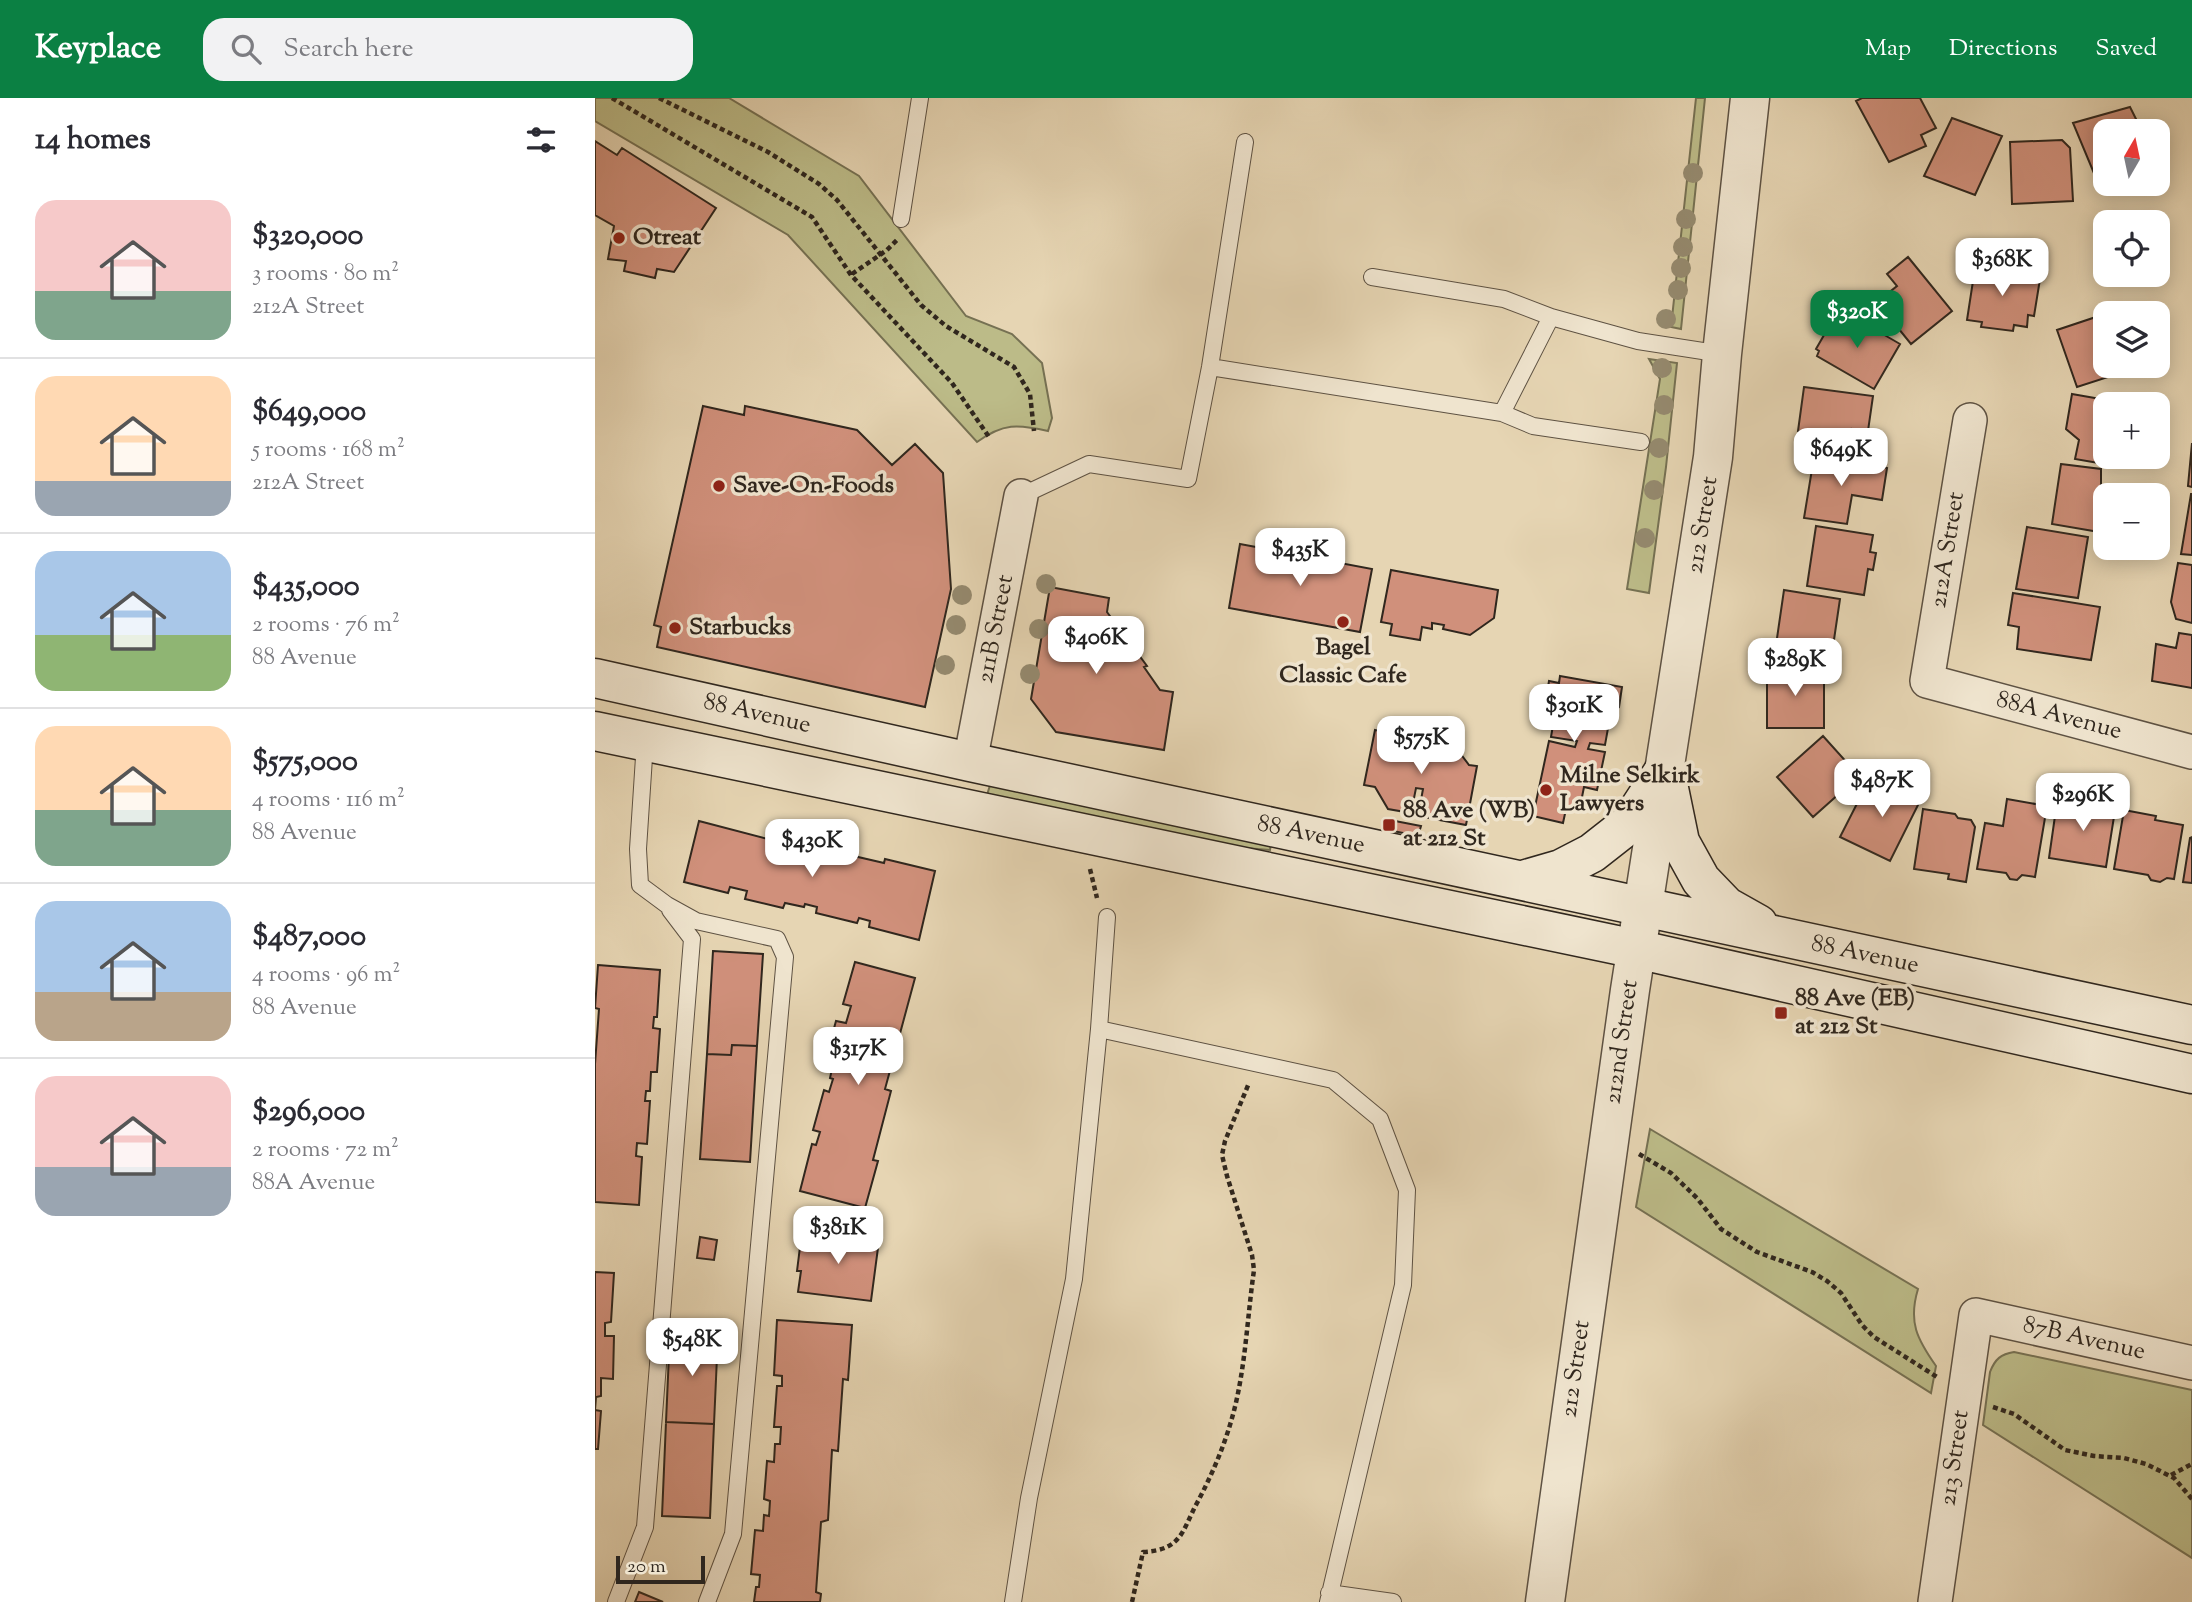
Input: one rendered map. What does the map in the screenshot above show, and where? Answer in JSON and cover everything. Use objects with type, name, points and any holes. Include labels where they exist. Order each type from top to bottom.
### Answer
[{"type":"main road","name":"212 Street","points":[[1636,949],[1713,457],[1750,98]]},
{"type":"main road","name":"88 Avenue","points":[[595,678],[970,762],[2192,1025]]},
{"type":"main road","name":"88 Avenue","points":[[595,731],[1636,949],[2192,1074]]},
{"type":"main road","points":[[1521,880],[1561,869],[1592,853],[1629,824],[1665,769]]},
{"type":"main road","points":[[1665,769],[1680,842],[1702,880],[1726,906],[1781,937]]},
{"type":"main road","name":"212nd Street","points":[[1608,1136],[1636,949]]},
{"type":"main road","name":"212 Street","points":[[1545,1602],[1608,1136]]},
{"type":"street","name":"212A Street","points":[[1927,681],[1970,420]]},
{"type":"street","name":"211B Street","points":[[970,762],[1021,496]]},
{"type":"street","name":"88A Avenue","points":[[1927,681],[2192,752]]},
{"type":"street","name":"87B Avenue","points":[[1976,1315],[2192,1363]]},
{"type":"street","name":"213 Street","points":[[1935,1602],[1976,1315]]},
{"type":"lane","points":[[901,219],[920,98]]},
{"type":"lane","points":[[1021,496],[1089,464],[1188,479],[1210,367],[1245,142]]},
{"type":"lane","points":[[1372,277],[1503,299],[1551,317],[1638,341],[1722,354]]},
{"type":"lane","points":[[1501,413],[1551,317]]},
{"type":"lane","points":[[1210,367],[1501,413],[1533,426],[1641,442]]},
{"type":"lane","points":[[645,742],[638,849],[640,885],[695,921],[777,939],[785,957],[733,1534],[707,1602]]},
{"type":"lane","points":[[616,1602],[645,1527],[692,939],[667,905]]},
{"type":"lane","points":[[1013,1602],[1028,1498],[1074,1279],[1099,1029],[1107,918]]},
{"type":"lane","points":[[1099,1029],[1332,1080],[1380,1119],[1407,1190],[1403,1285],[1328,1598],[1393,1602]]},
{"type":"path","points":[[612,98],[812,217],[851,275],[952,383],[989,436]]},
{"type":"path","points":[[659,98],[768,152],[819,184],[837,200],[921,305],[946,326],[1014,367],[1030,394],[1034,431]]},
{"type":"path","points":[[851,275],[887,250]]},
{"type":"path","points":[[1132,1602],[1143,1552],[1155,1552],[1182,1536],[1216,1468],[1237,1397],[1254,1270],[1222,1155],[1233,1120],[1259,1063]]},
{"type":"path","points":[[1608,1136],[1671,1173],[1697,1198],[1721,1229],[1758,1252],[1812,1272],[1827,1281],[1841,1293],[1862,1325],[1874,1337],[1941,1380]]},
{"type":"path","points":[[1991,1406],[2014,1415],[2065,1450],[2124,1458],[2170,1475],[2192,1499]]},
{"type":"path","points":[[2170,1475],[2192,1464]]},
{"type":"shaded area","points":[[595,98],[729,98],[859,176],[966,316],[1012,334],[1042,363],[1052,418],[1048,431],[1028,427],[1003,428],[977,442],[788,235],[595,121]]},
{"type":"shaded area","points":[[1696,98],[1705,98],[1681,329],[1671,327]]},
{"type":"shaded area","points":[[1649,359],[1677,363],[1649,593],[1627,589],[1660,379]]},
{"type":"shaded area","points":[[991,782],[1271,844],[1270,850],[1232,847],[987,795]]},
{"type":"shaded area","points":[[1650,1129],[1918,1289],[1914,1311],[1916,1330],[1936,1366],[1931,1393],[1636,1207]]},
{"type":"shaded area","points":[[2014,1352],[2192,1390],[2192,1558],[1983,1425],[1990,1372],[1999,1358]]},
{"type":"building","points":[[1862,98],[1920,98],[1936,128],[1921,135],[1926,146],[1889,162],[1856,101]]},
{"type":"building","points":[[2130,107],[2136,119],[2093,119],[2093,171],[2073,123]]},
{"type":"building","points":[[1952,118],[2002,136],[1975,195],[1924,176]]},
{"type":"building","points":[[2062,140],[2070,148],[2073,201],[2012,204],[2010,142]]},
{"type":"building","points":[[595,141],[617,155],[622,148],[716,208],[674,272],[657,269],[655,278],[624,271],[626,261],[608,259],[614,226],[595,215]]},
{"type":"building","points":[[1908,257],[1952,311],[1911,344],[1877,302],[1897,286],[1887,274]]},
{"type":"building","points":[[1994,266],[2020,270],[2019,276],[2040,279],[2034,316],[2028,315],[2027,327],[2014,325],[2013,331],[1981,327],[1982,322],[1967,320],[1975,268],[1994,271]]},
{"type":"building","points":[[1843,311],[1900,344],[1874,389],[1817,356],[1819,351],[1816,349],[1831,323],[1835,326]]},
{"type":"building","points":[[2093,318],[2093,378],[2105,378],[2077,387],[2057,330]]},
{"type":"building","points":[[1804,387],[1873,396],[1868,431],[1853,429],[1860,438],[1858,450],[1850,455],[1804,448],[1806,433],[1798,431]]},
{"type":"building","points":[[2072,394],[2093,398],[2093,462],[2075,459],[2079,440],[2066,429]]},
{"type":"building","points":[[703,406],[744,415],[745,406],[857,430],[892,465],[915,444],[943,473],[951,589],[925,707],[657,647],[661,627],[654,625]]},
{"type":"building","points":[[2192,443],[2192,487],[2188,486]]},
{"type":"building","points":[[1814,457],[1887,468],[1882,500],[1852,495],[1847,524],[1804,518]]},
{"type":"building","points":[[2061,464],[2101,469],[2101,483],[2093,483],[2093,531],[2052,524]]},
{"type":"building","points":[[2192,494],[2192,555],[2181,554]]},
{"type":"building","points":[[1816,526],[1873,535],[1870,552],[1876,553],[1873,570],[1868,569],[1864,595],[1807,586]]},
{"type":"building","points":[[2027,527],[2088,537],[2078,598],[2016,589]]},
{"type":"building","points":[[1240,544],[1372,569],[1360,632],[1229,608]]},
{"type":"building","points":[[2178,563],[2192,565],[2192,623],[2176,619],[2171,602]]},
{"type":"building","points":[[1391,570],[1498,590],[1494,618],[1470,635],[1443,629],[1444,625],[1432,623],[1432,629],[1422,627],[1420,640],[1390,635],[1392,624],[1381,622]]},
{"type":"building","points":[[1050,587],[1109,598],[1107,612],[1147,666],[1144,667],[1160,690],[1173,692],[1164,750],[1056,732],[1031,699]]},
{"type":"building","points":[[1784,590],[1840,599],[1831,660],[1775,652]]},
{"type":"building","points":[[2013,593],[2100,607],[2091,660],[2017,649],[2019,627],[2008,625]]},
{"type":"building","points":[[2179,633],[2192,635],[2192,688],[2152,681],[2156,644],[2176,648]]},
{"type":"building","points":[[1767,667],[1824,667],[1824,728],[1767,728]]},
{"type":"building","points":[[1560,676],[1622,687],[1619,707],[1612,706],[1605,745],[1590,743],[1588,749],[1605,752],[1597,790],[1584,787],[1579,812],[1566,809],[1563,823],[1533,816],[1549,741],[1575,747],[1577,741],[1551,737],[1554,719],[1543,717],[1549,681],[1559,683]]},
{"type":"building","points":[[1375,730],[1426,740],[1425,746],[1429,747],[1431,740],[1462,746],[1460,753],[1469,765],[1477,766],[1466,825],[1418,816],[1423,789],[1416,788],[1411,813],[1388,809],[1375,787],[1364,785]]},
{"type":"building","points":[[1823,736],[1859,776],[1813,817],[1777,777]]},
{"type":"building","points":[[1890,779],[1923,795],[1890,861],[1840,837],[1866,786],[1882,795]]},
{"type":"building","points":[[2007,799],[2047,806],[2035,877],[2022,875],[2017,880],[2010,879],[2006,873],[1977,869],[1985,823],[2003,826]]},
{"type":"building","points":[[2094,801],[2116,804],[2106,867],[2049,858],[2057,802],[2093,808]]},
{"type":"building","points":[[1923,809],[1955,814],[1958,818],[1971,820],[1975,827],[1966,882],[1948,879],[1949,874],[1914,869]]},
{"type":"building","points":[[2124,810],[2183,825],[2174,879],[2167,878],[2160,882],[2151,880],[2148,875],[2114,869]]},
{"type":"building","points":[[699,821],[814,851],[815,847],[884,863],[885,859],[935,871],[919,940],[869,927],[870,921],[859,918],[857,923],[816,913],[817,907],[805,904],[804,907],[785,903],[783,908],[745,899],[747,891],[730,887],[728,893],[684,882]]},
{"type":"building","points":[[1395,821],[1421,826],[1418,836],[1393,831]]},
{"type":"building","points":[[2192,837],[2192,883],[2183,882]]},
{"type":"building","points":[[713,951],[763,954],[757,1046],[732,1045],[731,1055],[707,1054]]},
{"type":"building","points":[[855,962],[915,978],[885,1089],[891,1091],[873,1160],[878,1161],[865,1208],[800,1191],[812,1144],[816,1145],[820,1132],[813,1130],[824,1090],[829,1092],[833,1079],[830,1078],[834,1060],[826,1058],[836,1021],[846,1023],[851,1006],[843,1004]]},
{"type":"building","points":[[598,965],[660,970],[657,1017],[654,1017],[653,1028],[660,1029],[657,1072],[651,1072],[650,1091],[646,1091],[645,1101],[650,1101],[647,1144],[637,1143],[636,1156],[642,1157],[639,1205],[595,1202],[595,1064],[599,1009],[595,1008]]},
{"type":"building","points":[[732,1045],[757,1046],[750,1162],[700,1159],[707,1054],[731,1055]]},
{"type":"building","points":[[810,1231],[879,1240],[871,1301],[798,1292],[800,1247],[808,1248]]},
{"type":"building","points":[[700,1237],[717,1240],[714,1260],[697,1258]]},
{"type":"building","points":[[595,1272],[614,1273],[611,1322],[605,1323],[605,1336],[614,1336],[613,1379],[601,1378],[601,1396],[596,1397],[595,1410]]},
{"type":"building","points":[[777,1320],[852,1325],[848,1380],[843,1379],[838,1451],[832,1450],[828,1520],[821,1522],[816,1592],[821,1594],[820,1602],[754,1602],[760,1575],[751,1574],[755,1530],[763,1531],[764,1515],[769,1516],[770,1501],[764,1499],[767,1461],[774,1462],[775,1444],[780,1444],[781,1427],[774,1427],[777,1386],[782,1386],[782,1376],[774,1375]]},
{"type":"building","points":[[670,1332],[718,1334],[714,1424],[666,1422]]},
{"type":"building","points":[[595,1410],[601,1411],[598,1449],[595,1449]]},
{"type":"building","points":[[666,1422],[714,1424],[710,1518],[662,1516]]},
{"type":"building","points":[[639,1592],[663,1602],[635,1602]]},
{"type":"place","name":"Otreat","points":[[619,238]]},
{"type":"place","name":"Save-On-Foods","points":[[719,486]]},
{"type":"place","name":"Bagel Classic Cafe","points":[[1343,622]]},
{"type":"place","name":"Starbucks","points":[[675,628]]},
{"type":"place","name":"Milne Selkirk Lawyers","points":[[1546,790]]},
{"type":"place","name":"88 Ave (WB) at 212 St","points":[[1389,825]]},
{"type":"place","name":"88 Ave (EB) at 212 St","points":[[1781,1013]]}]
